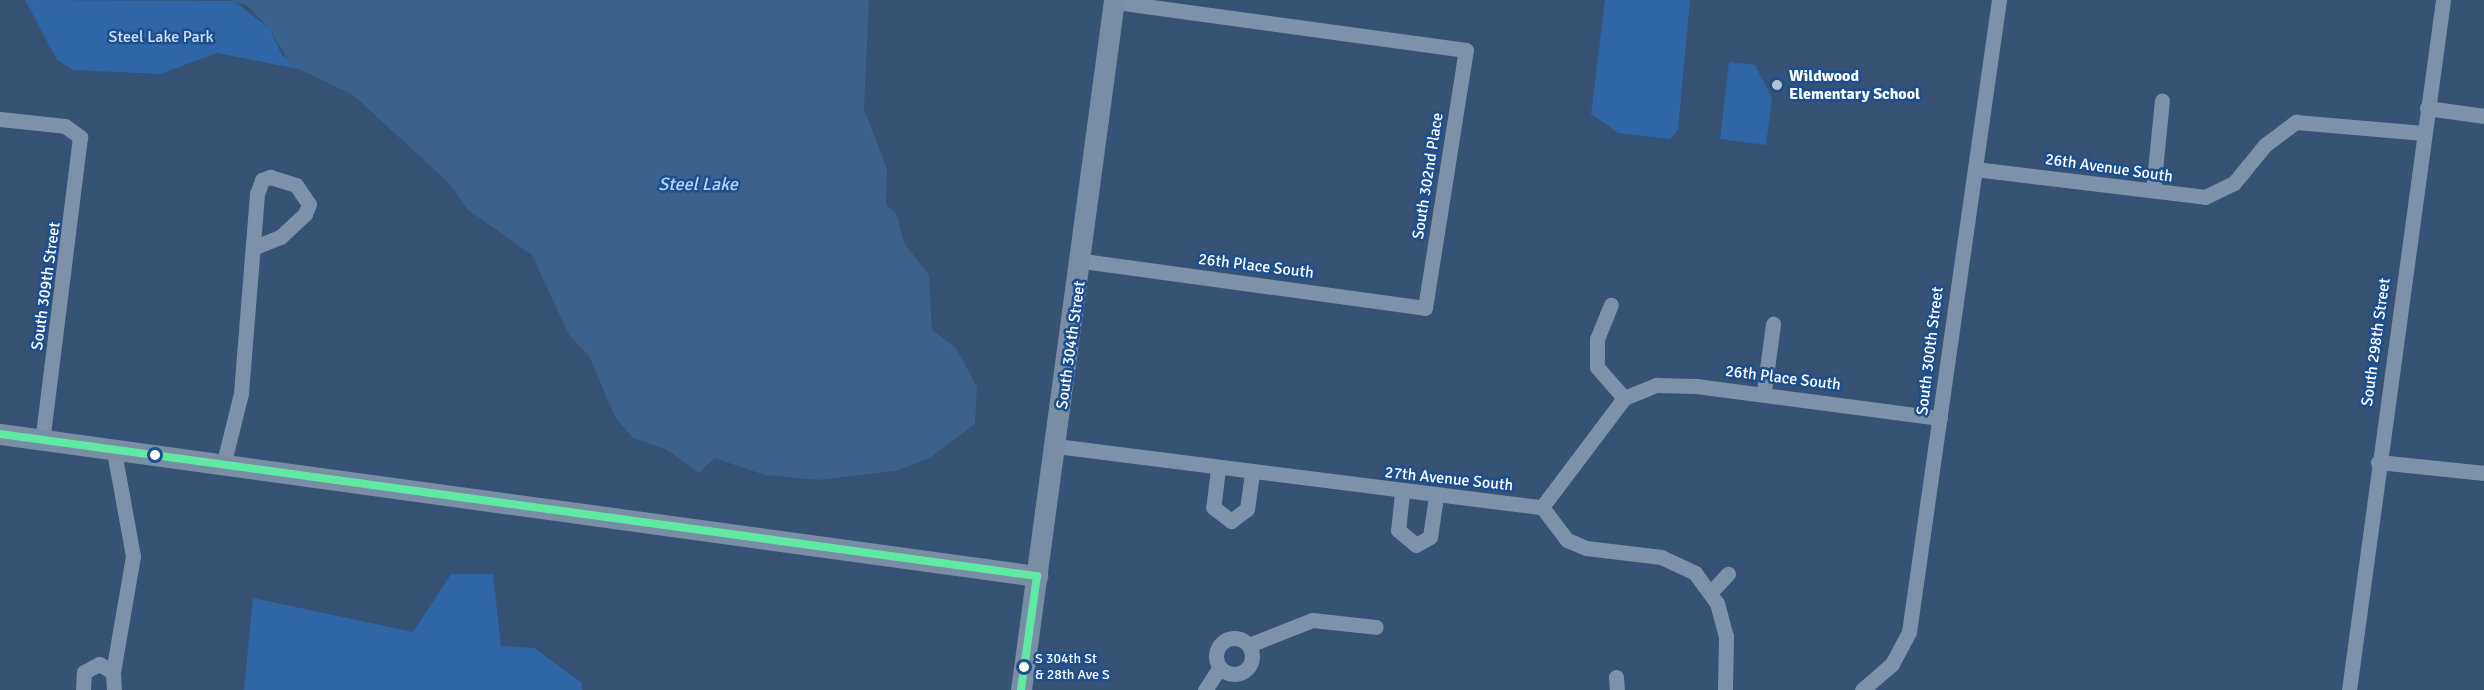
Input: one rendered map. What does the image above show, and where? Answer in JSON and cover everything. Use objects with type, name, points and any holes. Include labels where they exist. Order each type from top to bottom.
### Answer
[{"type":"street","name":"South 300th Street","points":[[1862,690],[1892,664],[1909,632],[1999,0]]},
{"type":"street","name":"South 298th Street","points":[[2349,690],[2378,462],[2443,0]]},
{"type":"street","name":"South 302nd Place","points":[[1114,1],[1466,50],[1425,308]]},
{"type":"street","name":"South 304th Street","points":[[1021,690],[1083,261],[1114,1]]},
{"type":"street","points":[[2153,190],[2162,100]]},
{"type":"street","points":[[2427,108],[2484,116]]},
{"type":"street","name":"South 309th Street","points":[[0,119],[65,126],[80,137],[42,440]]},
{"type":"street","name":"26th Avenue South","points":[[1975,169],[2205,198],[2234,183],[2265,145],[2296,122],[2424,133]]},
{"type":"street","points":[[223,466],[242,393],[246,286],[262,180],[296,185],[309,204],[305,214],[280,237],[253,248]]},
{"type":"street","name":"26th Place South","points":[[1083,261],[1425,308]]},
{"type":"street","points":[[1611,305],[1597,339],[1597,367],[1624,398],[1542,507],[1567,540],[1586,548],[1673,561],[1695,573],[1711,592],[1726,636],[1729,689]]},
{"type":"street","points":[[1764,391],[1773,324]]},
{"type":"street","name":"26th Place South","points":[[1624,398],[1664,384],[1764,391],[1940,418]]},
{"type":"street","points":[[0,434],[1037,576]]},
{"type":"street","name":"27th Avenue South","points":[[1056,446],[1402,493],[1542,507]]},
{"type":"street","points":[[114,451],[133,556],[113,672],[114,690]]},
{"type":"street","points":[[2378,462],[2484,473]]},
{"type":"street","points":[[1218,469],[1213,507],[1231,521],[1247,509],[1252,474]]},
{"type":"street","points":[[1402,493],[1398,530],[1416,545],[1430,537],[1436,497]]},
{"type":"street","points":[[1711,592],[1728,574]]},
{"type":"street","points":[[1249,645],[1292,623],[1312,620],[1376,627]]},
{"type":"street","points":[[1205,690],[1220,667],[1216,649],[1224,640],[1237,637],[1249,645],[1252,660],[1246,669],[1235,674],[1220,667]]},
{"type":"street","points":[[83,690],[82,677],[88,668],[104,665],[113,672]]},
{"type":"green space","name":"Steel Lake Park","points":[[25,0],[234,1],[269,28],[282,55],[303,70],[217,53],[160,74],[73,70],[57,60]]},
{"type":"green space","points":[[1605,0],[1690,0],[1678,130],[1670,139],[1618,133],[1591,114]]},
{"type":"green space","points":[[1729,62],[1755,65],[1772,98],[1766,145],[1720,139]]},
{"type":"green space","points":[[451,574],[493,574],[501,646],[534,648],[582,683],[582,690],[244,690],[253,598],[413,632]]},
{"type":"water","name":"Steel Lake","points":[[230,0],[869,0],[864,109],[887,169],[886,204],[897,215],[904,243],[929,275],[932,330],[956,348],[977,387],[975,424],[930,458],[895,471],[818,480],[765,475],[714,458],[699,473],[665,449],[633,438],[615,417],[589,356],[569,335],[532,255],[467,209],[449,183],[353,95],[291,65],[269,28],[248,6]]},
{"type":"transit line","points":[[0,434],[1037,576],[1021,690]]},
{"type":"place","name":"Wildwood Elementary School","points":[[1777,85]]},
{"type":"place","name":"S 304th St & 28th Ave S","points":[[1024,667]]}]
